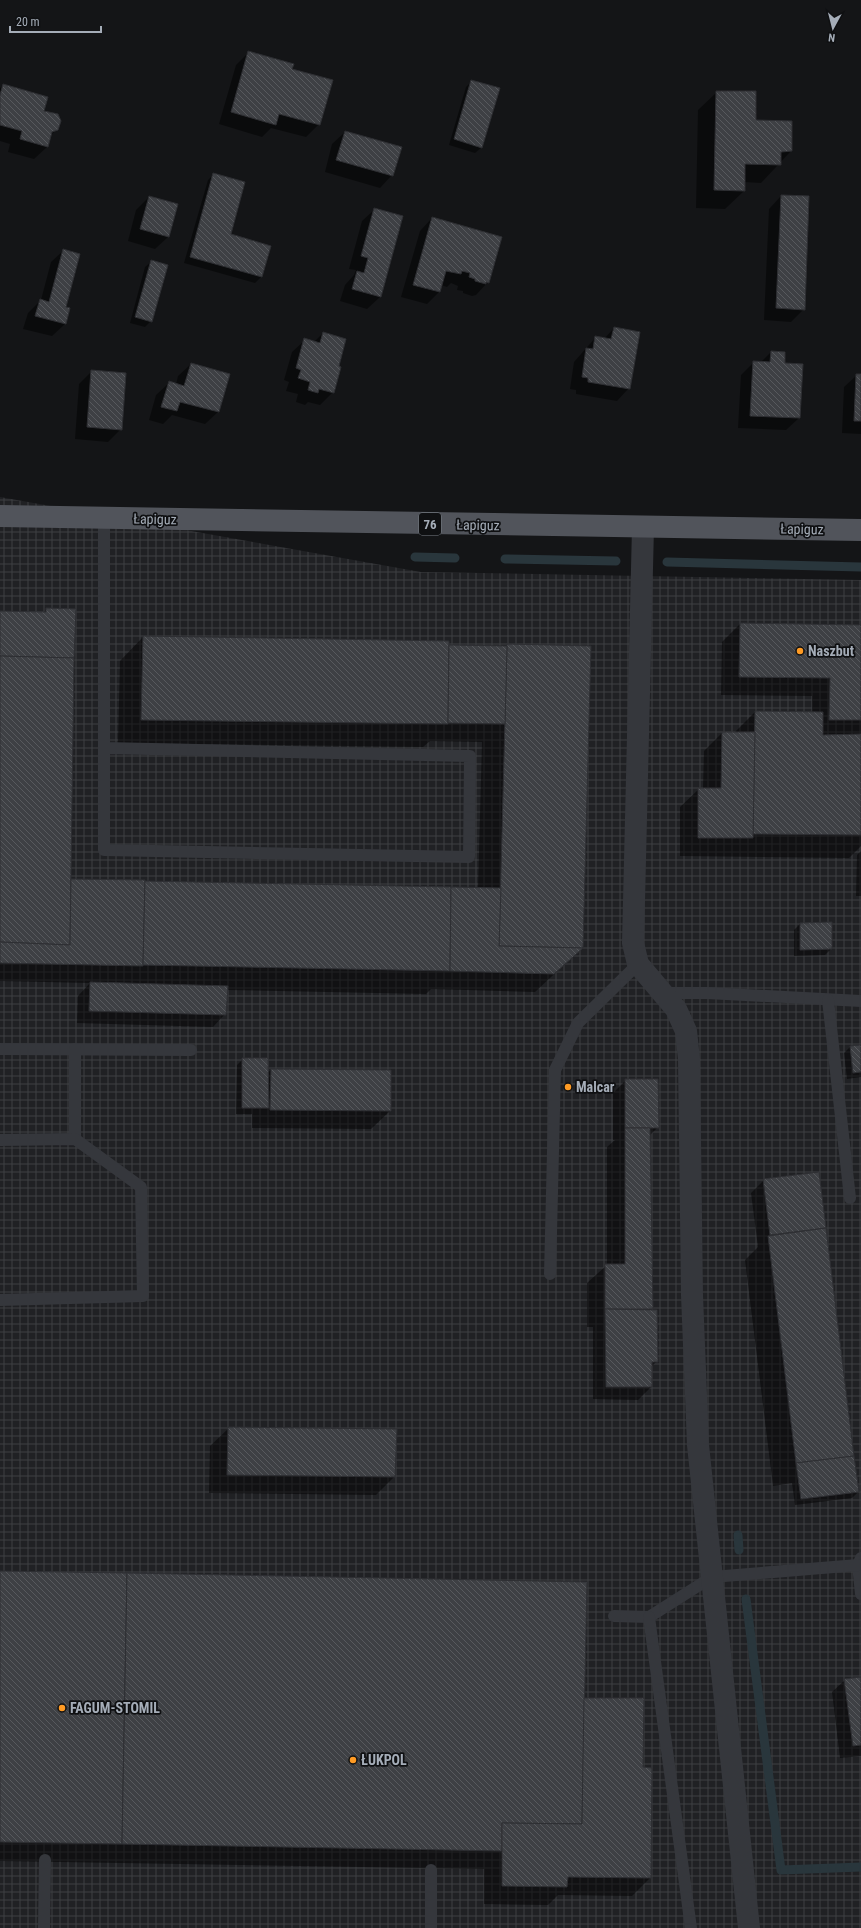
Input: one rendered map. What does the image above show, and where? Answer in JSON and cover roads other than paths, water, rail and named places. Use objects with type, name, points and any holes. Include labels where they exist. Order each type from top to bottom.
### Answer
[{"type":"main road","name":"Łapiguz","points":[[0,516],[861,530]]},
{"type":"street","points":[[643,527],[633,943],[638,964],[676,1009],[686,1031],[689,1059],[693,1326],[698,1445],[749,1928]]},
{"type":"lane","points":[[104,518],[104,850],[469,858],[470,756],[105,748]]},
{"type":"lane","points":[[550,1274],[554,1070],[578,1023],[638,964]]},
{"type":"lane","points":[[663,994],[707,993],[861,1001]]},
{"type":"lane","points":[[828,1000],[850,1198]]},
{"type":"lane","points":[[0,1049],[190,1050]]},
{"type":"lane","points":[[75,1049],[75,1139]]},
{"type":"lane","points":[[0,1140],[75,1139],[141,1186],[143,1296],[0,1300]]},
{"type":"lane","points":[[614,1616],[649,1617],[712,1577],[860,1562],[861,1594]]},
{"type":"lane","points":[[649,1617],[691,1928]]},
{"type":"lane","points":[[44,1928],[45,1860]]},
{"type":"lane","points":[[431,1870],[431,1928]]},
{"type":"waterway","points":[[415,557],[455,558]]},
{"type":"waterway","points":[[505,559],[616,561]]},
{"type":"waterway","points":[[667,562],[861,567]]},
{"type":"waterway","points":[[738,1535],[739,1550]]},
{"type":"waterway","points":[[746,1599],[781,1870],[861,1867]]},
{"type":"place","name":"Naszbut","points":[[800,651]]},
{"type":"place","name":"Malcar","points":[[568,1087]]},
{"type":"place","name":"FAGUM-STOMIL","points":[[62,1708]]},
{"type":"place","name":"ŁUKPOL","points":[[353,1760]]}]
